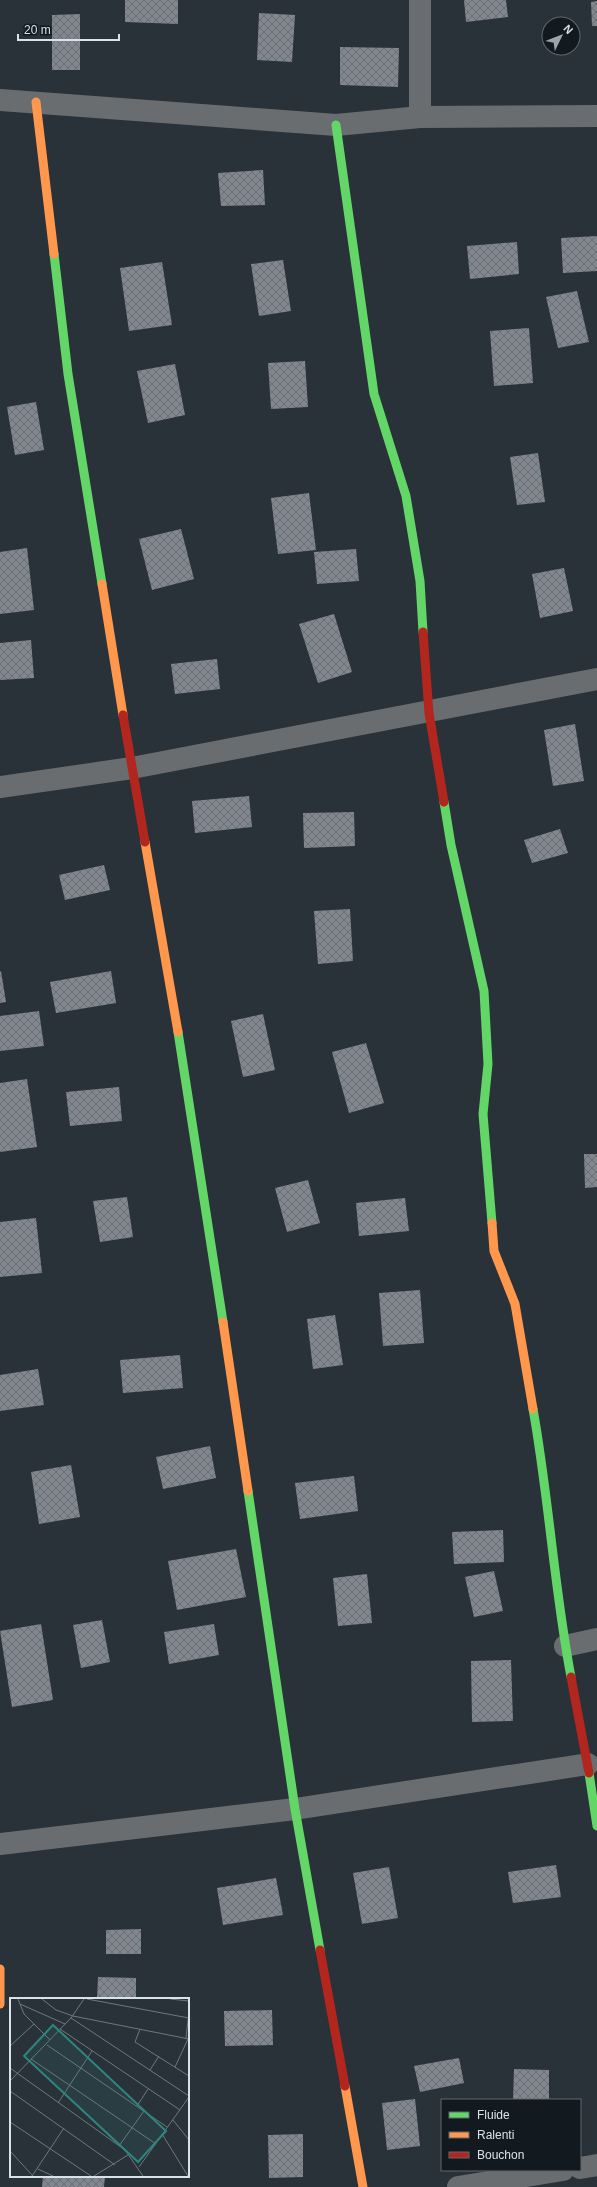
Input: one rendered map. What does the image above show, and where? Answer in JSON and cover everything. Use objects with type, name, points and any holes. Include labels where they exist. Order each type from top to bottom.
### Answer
[{"type":"street","points":[[420,0],[420,117]]},
{"type":"street","points":[[0,100],[336,125],[420,117],[597,116]]},
{"type":"street","points":[[36,102],[68,374],[132,768],[192,1112],[295,1809],[363,2187]]},
{"type":"street","points":[[336,125],[374,394],[406,496],[420,581],[429,713],[451,845],[484,991],[488,1064],[483,1114],[494,1251],[516,1312],[543,1466],[565,1646],[588,1764],[597,1826]]},
{"type":"street","points":[[0,787],[132,768],[429,713],[597,679]]},
{"type":"street","points":[[565,1646],[597,1639]]},
{"type":"street","points":[[0,1844],[295,1809],[588,1764]]},
{"type":"street","points":[[0,1969],[0,2004]]},
{"type":"street","points":[[581,2168],[597,2165]]},
{"type":"street","points":[[458,2187],[526,2181],[560,2171]]},
{"type":"building","points":[[125,0],[178,0],[178,24],[125,22]]},
{"type":"building","points":[[464,0],[506,0],[508,17],[466,22]]},
{"type":"building","points":[[597,1],[597,26],[592,26],[591,2]]},
{"type":"building","points":[[259,13],[295,15],[292,62],[257,60]]},
{"type":"building","points":[[80,14],[80,70],[52,70],[52,15]]},
{"type":"building","points":[[340,47],[399,48],[398,87],[340,85]]},
{"type":"building","points":[[263,170],[265,205],[221,206],[218,173]]},
{"type":"building","points":[[597,236],[597,271],[563,273],[561,238]]},
{"type":"building","points":[[517,242],[519,274],[470,279],[467,246]]},
{"type":"building","points":[[283,260],[291,311],[259,316],[251,264]]},
{"type":"building","points":[[162,262],[172,325],[129,331],[120,268]]},
{"type":"building","points":[[577,291],[589,342],[558,348],[546,297]]},
{"type":"building","points":[[529,328],[533,383],[494,386],[490,331]]},
{"type":"building","points":[[305,361],[308,407],[271,409],[268,363]]},
{"type":"building","points":[[175,364],[185,415],[148,423],[137,371]]},
{"type":"building","points":[[36,402],[44,450],[15,455],[7,407]]},
{"type":"building","points":[[538,453],[545,502],[517,505],[510,457]]},
{"type":"building","points":[[309,493],[316,550],[278,554],[271,498]]},
{"type":"building","points":[[181,529],[194,579],[152,590],[139,539]]},
{"type":"building","points":[[27,548],[34,610],[0,614],[0,552]]},
{"type":"building","points":[[356,549],[359,581],[317,584],[314,552]]},
{"type":"building","points":[[564,568],[573,611],[540,618],[532,574]]},
{"type":"building","points":[[334,614],[352,672],[318,683],[299,624]]},
{"type":"building","points":[[31,640],[34,678],[0,680],[0,643]]},
{"type":"building","points":[[217,659],[220,689],[175,694],[171,664]]},
{"type":"building","points":[[575,724],[584,781],[553,786],[544,730]]},
{"type":"building","points":[[249,796],[252,827],[195,833],[192,801]]},
{"type":"building","points":[[354,812],[355,846],[304,848],[303,813]]},
{"type":"building","points":[[560,829],[568,853],[532,863],[524,840]]},
{"type":"building","points":[[104,865],[110,890],[65,900],[59,875]]},
{"type":"building","points":[[350,909],[353,961],[318,964],[314,911]]},
{"type":"building","points":[[1,971],[6,1002],[0,1003],[0,972]]},
{"type":"building","points":[[111,971],[116,1003],[56,1013],[50,982]]},
{"type":"building","points":[[39,1011],[44,1046],[0,1051],[0,1016]]},
{"type":"building","points":[[263,1014],[275,1070],[243,1077],[231,1021]]},
{"type":"building","points":[[366,1043],[384,1103],[349,1113],[332,1052]]},
{"type":"building","points":[[27,1079],[37,1147],[0,1152],[0,1083]]},
{"type":"building","points":[[119,1087],[122,1121],[70,1126],[66,1092]]},
{"type":"building","points":[[584,1154],[597,1154],[597,1187],[585,1188]]},
{"type":"building","points":[[308,1180],[320,1223],[287,1232],[275,1188]]},
{"type":"building","points":[[127,1197],[133,1237],[100,1242],[93,1201]]},
{"type":"building","points":[[405,1198],[409,1231],[359,1236],[356,1203]]},
{"type":"building","points":[[36,1218],[42,1273],[0,1277],[0,1222]]},
{"type":"building","points":[[420,1290],[424,1343],[383,1346],[379,1293]]},
{"type":"building","points":[[335,1315],[343,1365],[313,1369],[307,1319]]},
{"type":"building","points":[[180,1355],[183,1388],[123,1393],[120,1360]]},
{"type":"building","points":[[38,1369],[44,1405],[0,1411],[0,1375]]},
{"type":"building","points":[[210,1446],[216,1478],[163,1489],[156,1457]]},
{"type":"building","points":[[71,1465],[80,1517],[39,1524],[31,1472]]},
{"type":"building","points":[[354,1476],[358,1511],[300,1519],[295,1483]]},
{"type":"building","points":[[503,1530],[504,1562],[454,1564],[452,1532]]},
{"type":"building","points":[[236,1549],[246,1597],[177,1610],[168,1561]]},
{"type":"building","points":[[494,1571],[503,1611],[474,1617],[465,1577]]},
{"type":"building","points":[[367,1574],[372,1623],[338,1626],[333,1578]]},
{"type":"building","points":[[102,1620],[110,1662],[81,1668],[73,1625]]},
{"type":"building","points":[[41,1624],[53,1700],[12,1707],[0,1631]]},
{"type":"building","points":[[214,1624],[219,1655],[169,1664],[164,1632]]},
{"type":"building","points":[[511,1660],[513,1721],[472,1722],[471,1661]]},
{"type":"building","points":[[556,1865],[561,1897],[513,1903],[508,1872]]},
{"type":"building","points":[[389,1867],[398,1918],[362,1924],[353,1873]]},
{"type":"building","points":[[276,1878],[283,1915],[223,1925],[217,1888]]},
{"type":"building","points":[[141,1929],[141,1954],[106,1954],[106,1930]]},
{"type":"building","points":[[98,1977],[136,1978],[136,1998],[97,1998]]},
{"type":"building","points":[[272,2010],[273,2045],[225,2046],[224,2011]]},
{"type":"building","points":[[459,2058],[464,2083],[420,2092],[414,2066]]},
{"type":"building","points":[[514,2069],[549,2070],[549,2099],[513,2099]]},
{"type":"building","points":[[415,2099],[420,2146],[387,2150],[382,2103]]},
{"type":"building","points":[[303,2134],[303,2177],[269,2178],[268,2135]]},
{"type":"building","points":[[43,2177],[105,2177],[104,2187],[42,2187]]},
{"type":"traffic: fast","points":[[336,125],[374,394],[406,496],[420,581],[423,632]]},
{"type":"traffic: fast","points":[[54,254],[68,374],[102,584]]},
{"type":"traffic: fast","points":[[444,802],[451,845],[484,991],[488,1064],[483,1114],[492,1223]]},
{"type":"traffic: fast","points":[[178,1032],[223,1322]]},
{"type":"traffic: fast","points":[[533,1409],[539,1442],[560,1610],[571,1677]]},
{"type":"traffic: fast","points":[[248,1491],[295,1809],[320,1950]]},
{"type":"traffic: fast","points":[[589,1773],[597,1826]]},
{"type":"traffic: slow","points":[[36,102],[54,254]]},
{"type":"traffic: slow","points":[[102,584],[123,715]]},
{"type":"traffic: slow","points":[[145,842],[178,1032]]},
{"type":"traffic: slow","points":[[492,1223],[494,1251],[515,1304],[533,1409]]},
{"type":"traffic: slow","points":[[223,1322],[248,1491]]},
{"type":"traffic: slow","points":[[0,1969],[0,2004]]},
{"type":"traffic: slow","points":[[345,2086],[363,2187]]},
{"type":"traffic: jam","points":[[423,632],[429,713],[444,802]]},
{"type":"traffic: jam","points":[[123,715],[145,842]]},
{"type":"traffic: jam","points":[[571,1677],[589,1773]]},
{"type":"traffic: jam","points":[[320,1950],[345,2086]]}]
